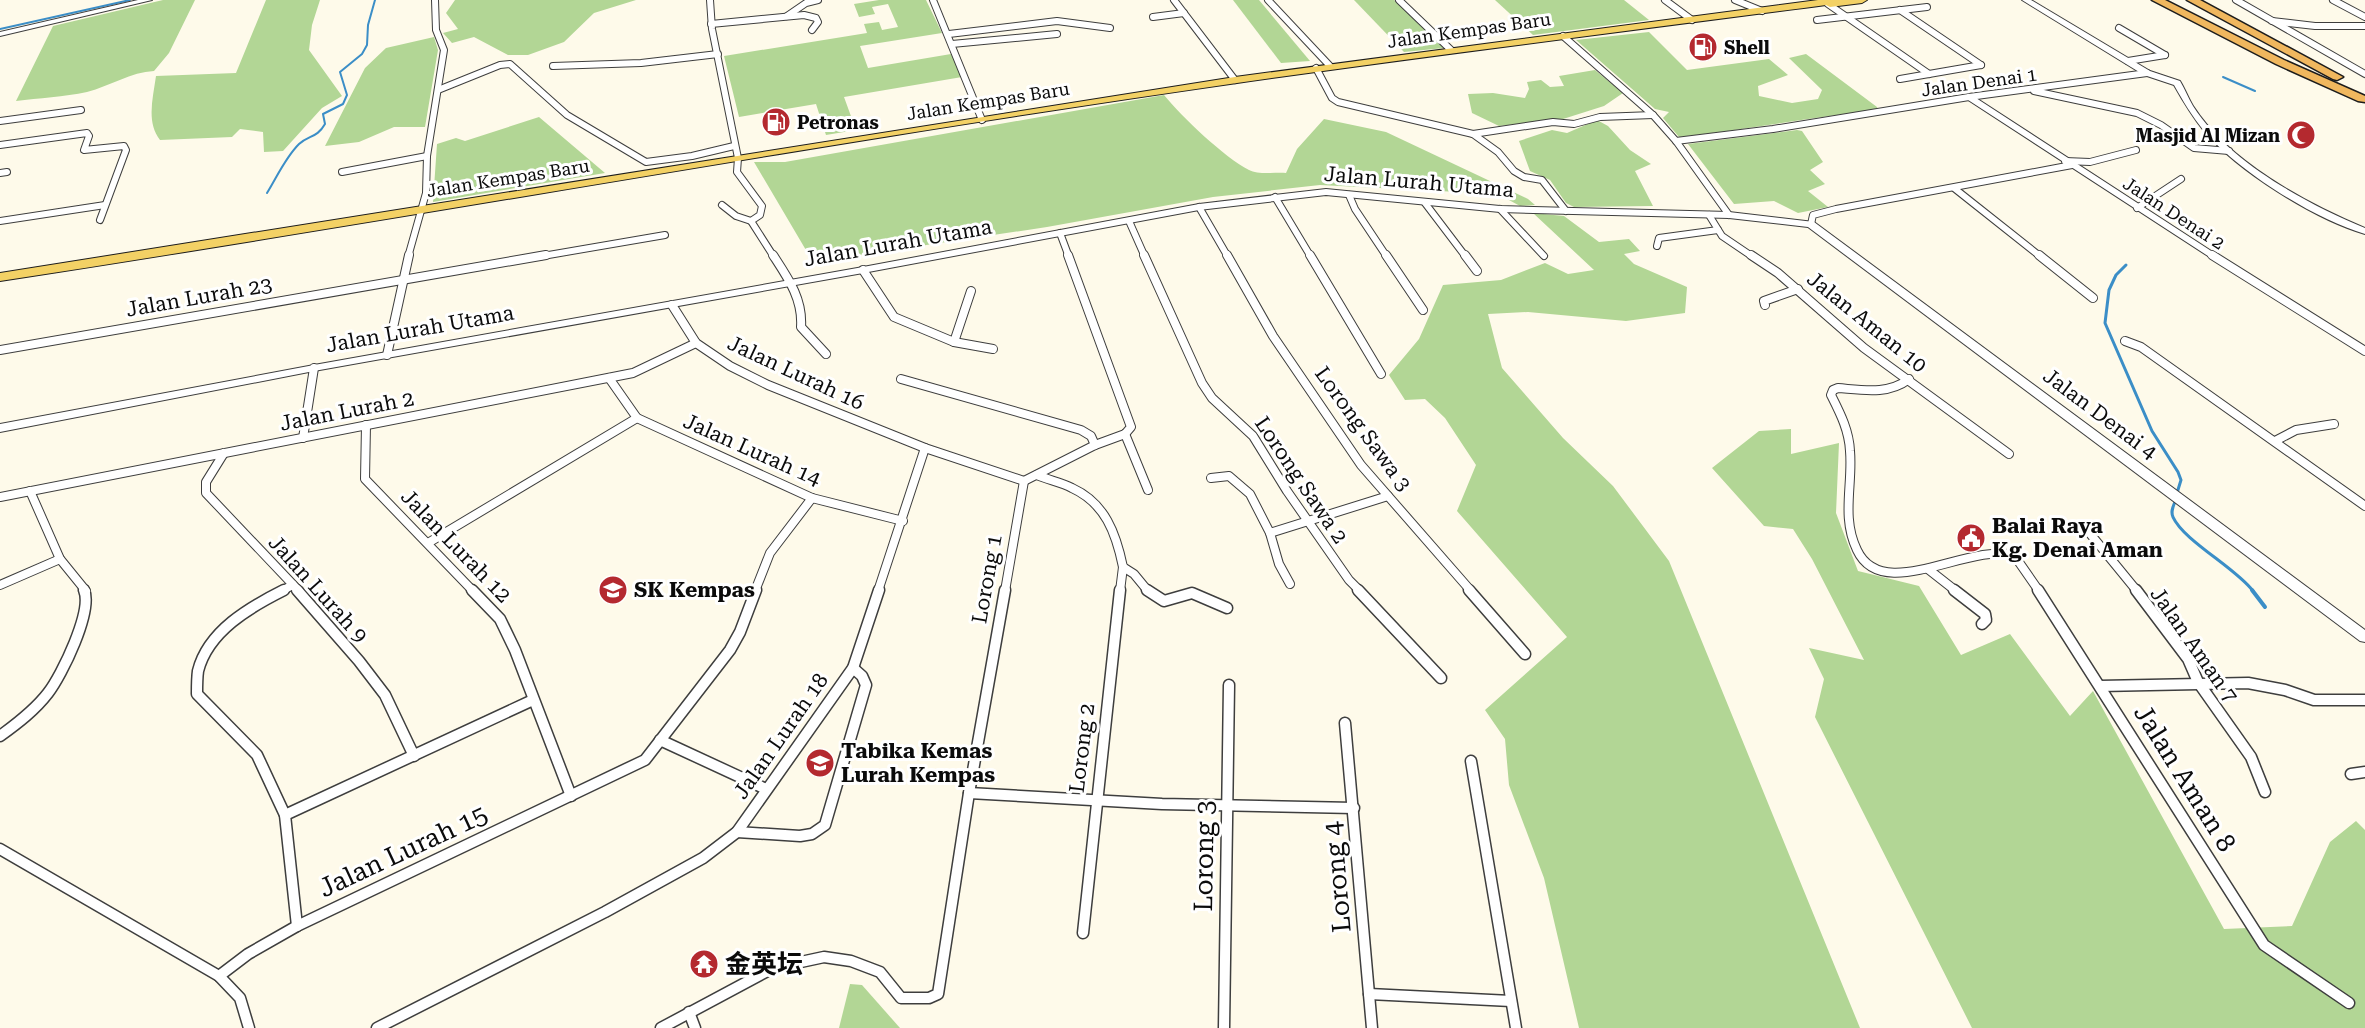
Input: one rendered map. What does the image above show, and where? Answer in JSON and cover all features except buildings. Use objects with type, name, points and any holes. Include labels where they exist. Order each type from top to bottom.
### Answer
[{"type":"highway","points":[[2157,0],[2280,62],[2364,96]]},
{"type":"highway","points":[[2177,0],[2364,96]]},
{"type":"highway","points":[[2192,0],[2364,96]]},
{"type":"highway","points":[[2213,0],[2364,96]]},
{"type":"main road","name":"Jalan Kempas Baru","points":[[0,277],[1235,80],[1839,0]]},
{"type":"main road","name":"Jalan Kempas Baru","points":[[1766,10],[1862,0]]},
{"type":"street","points":[[0,34],[148,0]]},
{"type":"street","points":[[387,355],[426,193],[427,156],[444,50],[436,30],[435,0]]},
{"type":"street","points":[[710,0],[711,24],[738,158],[738,172],[740,178],[762,206],[760,215],[751,220]]},
{"type":"street","points":[[787,16],[806,3],[818,0]]},
{"type":"street","points":[[933,0],[949,34],[982,120]]},
{"type":"street","points":[[1174,0],[1235,80]]},
{"type":"street","points":[[1268,0],[1330,66]]},
{"type":"street","points":[[1399,0],[1451,50]]},
{"type":"street","points":[[1665,0],[1692,20]]},
{"type":"street","points":[[1735,0],[1749,2],[1766,10]]},
{"type":"street","points":[[2026,0],[2147,73],[2177,83],[2182,96],[2198,119],[2229,150],[2266,178],[2319,211],[2365,231]]},
{"type":"street","points":[[2236,0],[2365,74]]},
{"type":"street","points":[[2333,0],[2365,17]]},
{"type":"street","points":[[1828,4],[1929,74]]},
{"type":"street","points":[[1817,20],[1927,7]]},
{"type":"street","points":[[1900,10],[1981,65],[1900,79]]},
{"type":"street","points":[[1153,17],[1184,13]]},
{"type":"street","points":[[711,24],[804,15],[816,18],[818,22],[812,30]]},
{"type":"street","points":[[949,34],[1057,21],[1110,28]]},
{"type":"street","points":[[2269,21],[2315,26],[2365,26]]},
{"type":"street","points":[[2119,28],[2165,54],[2128,61]]},
{"type":"street","points":[[952,44],[1057,34]]},
{"type":"street","points":[[1563,36],[1653,115],[1676,141],[1729,215]]},
{"type":"street","points":[[553,66],[640,63],[718,54]]},
{"type":"street","points":[[438,90],[500,65],[510,64],[567,115],[646,162],[692,156],[734,146]]},
{"type":"street","points":[[1316,68],[1332,98],[1338,102],[1473,134],[1553,122],[1574,124],[1600,117],[1653,115]]},
{"type":"street","points":[[2357,69],[2365,68]]},
{"type":"street","name":"Jalan Denai 1","points":[[1676,141],[1773,129],[1969,97],[2147,73]]},
{"type":"street","points":[[2031,90],[2137,113],[2161,124],[2194,148],[2229,150]]},
{"type":"street","name":"Jalan Denai 2","points":[[1969,97],[2137,208],[2365,351]]},
{"type":"street","points":[[0,121],[81,110]]},
{"type":"street","points":[[0,145],[87,133],[89,136],[82,148],[84,150],[125,148],[100,220]]},
{"type":"street","points":[[1473,134],[1498,152],[1514,171],[1524,177],[1542,180],[1566,211]]},
{"type":"street","points":[[1811,224],[1813,215],[1836,209],[1954,188],[2069,163],[2090,162],[2136,150]]},
{"type":"street","points":[[342,172],[427,156]]},
{"type":"street","points":[[2137,208],[2181,179]]},
{"type":"street","points":[[1954,188],[2093,298]]},
{"type":"street","name":"Jalan Lurah Utama","points":[[0,429],[83,411],[314,368],[672,305],[1199,207],[1275,197],[1326,192],[1500,209],[1709,214],[1811,224]]},
{"type":"street","points":[[1349,195],[1355,209],[1423,310]]},
{"type":"street","points":[[1275,197],[1381,374]]},
{"type":"street","points":[[1425,203],[1477,271]]},
{"type":"street","points":[[0,221],[105,205]]},
{"type":"street","points":[[722,205],[736,216],[751,220],[791,283],[802,310],[801,327],[826,354]]},
{"type":"street","name":"Lorong Sawa 3","points":[[1199,207],[1273,336],[1362,465],[1525,654]]},
{"type":"street","points":[[1500,209],[1544,256]]},
{"type":"street","name":"Jalan Aman 10","points":[[1709,214],[1722,236],[1798,289],[1864,348],[2009,454]]},
{"type":"street","name":"Lorong Sawa 2","points":[[1129,221],[1212,398],[1252,436],[1307,521],[1349,580],[1441,678]]},
{"type":"street","name":"Jalan Denai 4","points":[[1811,224],[2365,638]]},
{"type":"street","points":[[1657,246],[1659,238],[1718,230]]},
{"type":"street","points":[[1024,481],[1095,445],[1125,434],[1131,427],[1060,233]]},
{"type":"street","name":"Jalan Lurah 23","points":[[0,350],[665,235]]},
{"type":"street","points":[[863,270],[894,318],[954,342],[993,349]]},
{"type":"street","points":[[1765,304],[1764,301],[1770,297],[1798,289]]},
{"type":"street","points":[[954,342],[971,291]]},
{"type":"street","name":"Jalan Lurah 16","points":[[672,305],[696,343],[730,366],[768,385],[925,448],[1024,481]]},
{"type":"street","points":[[2125,341],[2141,347],[2365,506]]},
{"type":"street","name":"Jalan Lurah 2","points":[[0,497],[609,378],[641,370],[696,343]]},
{"type":"street","points":[[303,438],[314,368]]},
{"type":"street","points":[[428,543],[637,418],[609,378]]},
{"type":"street","points":[[901,379],[1081,430],[1091,436],[1095,445]]},
{"type":"street","points":[[1909,379],[1902,386],[1889,390],[1833,390],[1831,395],[1849,436],[1851,455],[1846,521],[1854,546],[1864,562],[1878,572],[1896,574],[1928,569],[1984,614],[1986,620],[1982,624]]},
{"type":"street","name":"Jalan Lurah 14","points":[[637,418],[812,498],[903,521]]},
{"type":"street","points":[[2275,441],[2284,432],[2324,428],[2334,424]]},
{"type":"street","name":"Jalan Lurah 12","points":[[366,425],[365,479],[500,619],[515,650],[571,796]]},
{"type":"street","points":[[1125,434],[1148,490]]},
{"type":"street","points":[[853,668],[925,448]]},
{"type":"street","name":"Jalan Lurah 9","points":[[224,453],[206,482],[206,493],[293,585],[359,661],[385,695],[414,756]]},
{"type":"street","name":"Lorong 2","points":[[1037,475],[1086,495],[1105,514],[1117,537],[1123,567],[1095,803],[1083,933]]},
{"type":"street","points":[[1211,478],[1229,476],[1250,494],[1270,533],[1279,564],[1290,584]]},
{"type":"street","name":"Lorong 1","points":[[689,1012],[773,968],[824,957],[851,961],[880,972],[901,998],[936,997],[941,988],[969,793],[1024,481]]},
{"type":"street","points":[[0,736],[28,715],[50,691],[81,629],[86,607],[86,592],[60,559],[30,491]]},
{"type":"street","points":[[1270,533],[1388,496]]},
{"type":"street","name":"Jalan Lurah 15","points":[[219,976],[248,954],[297,926],[634,767],[645,759],[730,650],[740,632],[773,548],[812,498]]},
{"type":"street","name":"Jalan Aman 7","points":[[2084,525],[2164,625],[2188,659],[2198,682],[2251,757],[2265,792]]},
{"type":"street","name":"Jalan Aman 8","points":[[1928,569],[1996,550],[2014,555],[2264,945],[2349,1003]]},
{"type":"street","points":[[0,585],[60,559]]},
{"type":"street","points":[[1123,567],[1129,569],[1143,587],[1164,601],[1171,601],[1192,593],[1227,608]]},
{"type":"street","points":[[293,585],[255,605],[224,627],[199,668],[197,694],[257,755],[285,815],[297,926]]},
{"type":"street","name":"Jalan Lurah 18","points":[[377,1028],[703,858],[737,832],[853,668],[862,676],[866,685],[825,825],[812,834],[800,836],[737,832]]},
{"type":"street","points":[[2100,686],[2198,682],[2248,683],[2285,690],[2313,700],[2365,700]]},
{"type":"street","name":"Lorong 3","points":[[1224,1028],[1229,685]]},
{"type":"street","points":[[285,815],[533,700]]},
{"type":"street","name":"Lorong 4","points":[[1345,723],[1372,1028]]},
{"type":"street","points":[[660,740],[766,789]]},
{"type":"street","points":[[1471,761],[1516,1028]]},
{"type":"street","points":[[2351,774],[2365,772]]},
{"type":"street","points":[[969,793],[1095,803],[1228,808],[1354,808]]},
{"type":"street","points":[[0,849],[219,976],[240,998],[249,1028]]},
{"type":"street","points":[[1369,994],[1511,1001]]},
{"type":"street","points":[[661,1028],[689,1012],[695,1028]]},
{"type":"green space","points":[[163,0],[195,0],[169,53],[154,71],[137,74],[87,92],[16,101],[53,26]]},
{"type":"green space","points":[[266,0],[320,0],[312,25],[309,50],[342,96],[322,108],[283,151],[264,152],[263,132],[240,129],[232,137],[160,140],[152,118],[156,76],[236,73]]},
{"type":"green space","points":[[455,0],[636,0],[594,13],[564,42],[528,55],[508,55],[474,37],[452,43],[443,33],[458,29],[446,13]]},
{"type":"green space","points":[[879,0],[926,0],[942,33],[860,46],[868,68],[951,54],[962,77],[844,97],[856,130],[826,135],[816,104],[739,117],[724,56],[867,33],[864,24],[879,22],[882,30],[898,27],[888,4],[872,7],[875,14],[859,17],[854,4]]},
{"type":"green space","points":[[1233,0],[1259,0],[1310,61],[1281,63]]},
{"type":"green space","points":[[1354,0],[1394,0],[1444,48],[1404,52]]},
{"type":"green space","points":[[1495,0],[1624,0],[1649,20],[1533,35]]},
{"type":"green space","points":[[1649,32],[1687,70],[1769,59],[1788,75],[1758,86],[1759,96],[1792,103],[1818,99],[1822,90],[1789,58],[1806,54],[1878,110],[1679,137],[1663,118],[1669,112],[1655,109],[1576,40]]},
{"type":"green space","points":[[434,37],[438,50],[425,127],[394,127],[359,142],[325,146],[365,68],[386,48]]},
{"type":"green space","points":[[1595,70],[1623,93],[1604,106],[1563,119],[1499,126],[1472,113],[1468,94],[1493,93],[1525,98],[1529,89],[1527,82],[1541,80],[1550,87],[1564,86],[1559,76]]},
{"type":"green space","points":[[1164,95],[1192,125],[1216,146],[1253,172],[1286,173],[1297,149],[1324,119],[1386,132],[1528,199],[1535,205],[1520,206],[1498,194],[1320,185],[1213,197],[1047,227],[813,262],[754,162],[785,162]]},
{"type":"green space","points":[[539,117],[605,173],[433,202],[437,144],[456,138],[465,141]]},
{"type":"green space","points":[[1597,120],[1608,126],[1630,150],[1651,164],[1635,171],[1653,206],[1574,207],[1566,203],[1550,180],[1530,171],[1519,141],[1552,130],[1567,133]]},
{"type":"green space","points":[[1802,131],[1823,162],[1810,170],[1825,184],[1808,191],[1828,207],[1798,213],[1774,201],[1734,204],[1688,144]]},
{"type":"green space","points":[[1533,213],[1564,216],[1599,242],[1629,239],[1640,251],[1624,254],[1634,264],[1687,287],[1685,313],[1626,321],[1528,312],[1488,314],[1502,368],[1563,438],[1613,486],[1669,561],[1860,1028],[1579,1028],[1544,878],[1509,785],[1505,739],[1485,710],[1567,637],[1457,511],[1476,465],[1445,418],[1425,399],[1405,400],[1389,375],[1419,339],[1443,285],[1501,280],[1545,263],[1568,274],[1594,270]]},
{"type":"green space","points":[[1791,429],[1791,454],[1839,443],[1836,513],[1858,571],[1919,586],[1961,655],[2010,634],[2070,716],[2093,691],[2224,929],[2292,926],[2330,842],[2356,821],[2365,830],[2365,1028],[1972,1028],[1815,717],[1824,679],[1809,648],[1864,660],[1812,559],[1793,529],[1764,526],[1712,468],[1759,431]]},
{"type":"green space","points":[[850,984],[862,985],[900,1028],[839,1028]]},
{"type":"waterway","points":[[0,29],[130,0]]},
{"type":"waterway","points":[[267,193],[294,149],[322,129],[325,124],[323,114],[343,104],[347,95],[340,72],[362,54],[367,45],[368,25],[375,0]]},
{"type":"waterway","points":[[2223,77],[2255,91]]},
{"type":"waterway","points":[[2126,265],[2116,275],[2109,290],[2105,323],[2152,431],[2178,472],[2181,480],[2177,493]]},
{"type":"waterway","points":[[2176,499],[2172,512],[2179,526],[2253,591]]},
{"type":"waterway","points":[[2252,590],[2265,607]]},
{"type":"place","name":"Shell","points":[[1703,47]]},
{"type":"place","name":"Petronas","points":[[776,122]]},
{"type":"place","name":"Masjid Al Mizan","points":[[2301,135]]},
{"type":"place","name":"Balai Raya Kg. Denai Aman","points":[[1971,538]]},
{"type":"place","name":"SK Kempas","points":[[613,590]]},
{"type":"place","name":"Tabika Kemas Lurah Kempas","points":[[820,763]]},
{"type":"place","name":"金英坛","points":[[704,964]]}]
